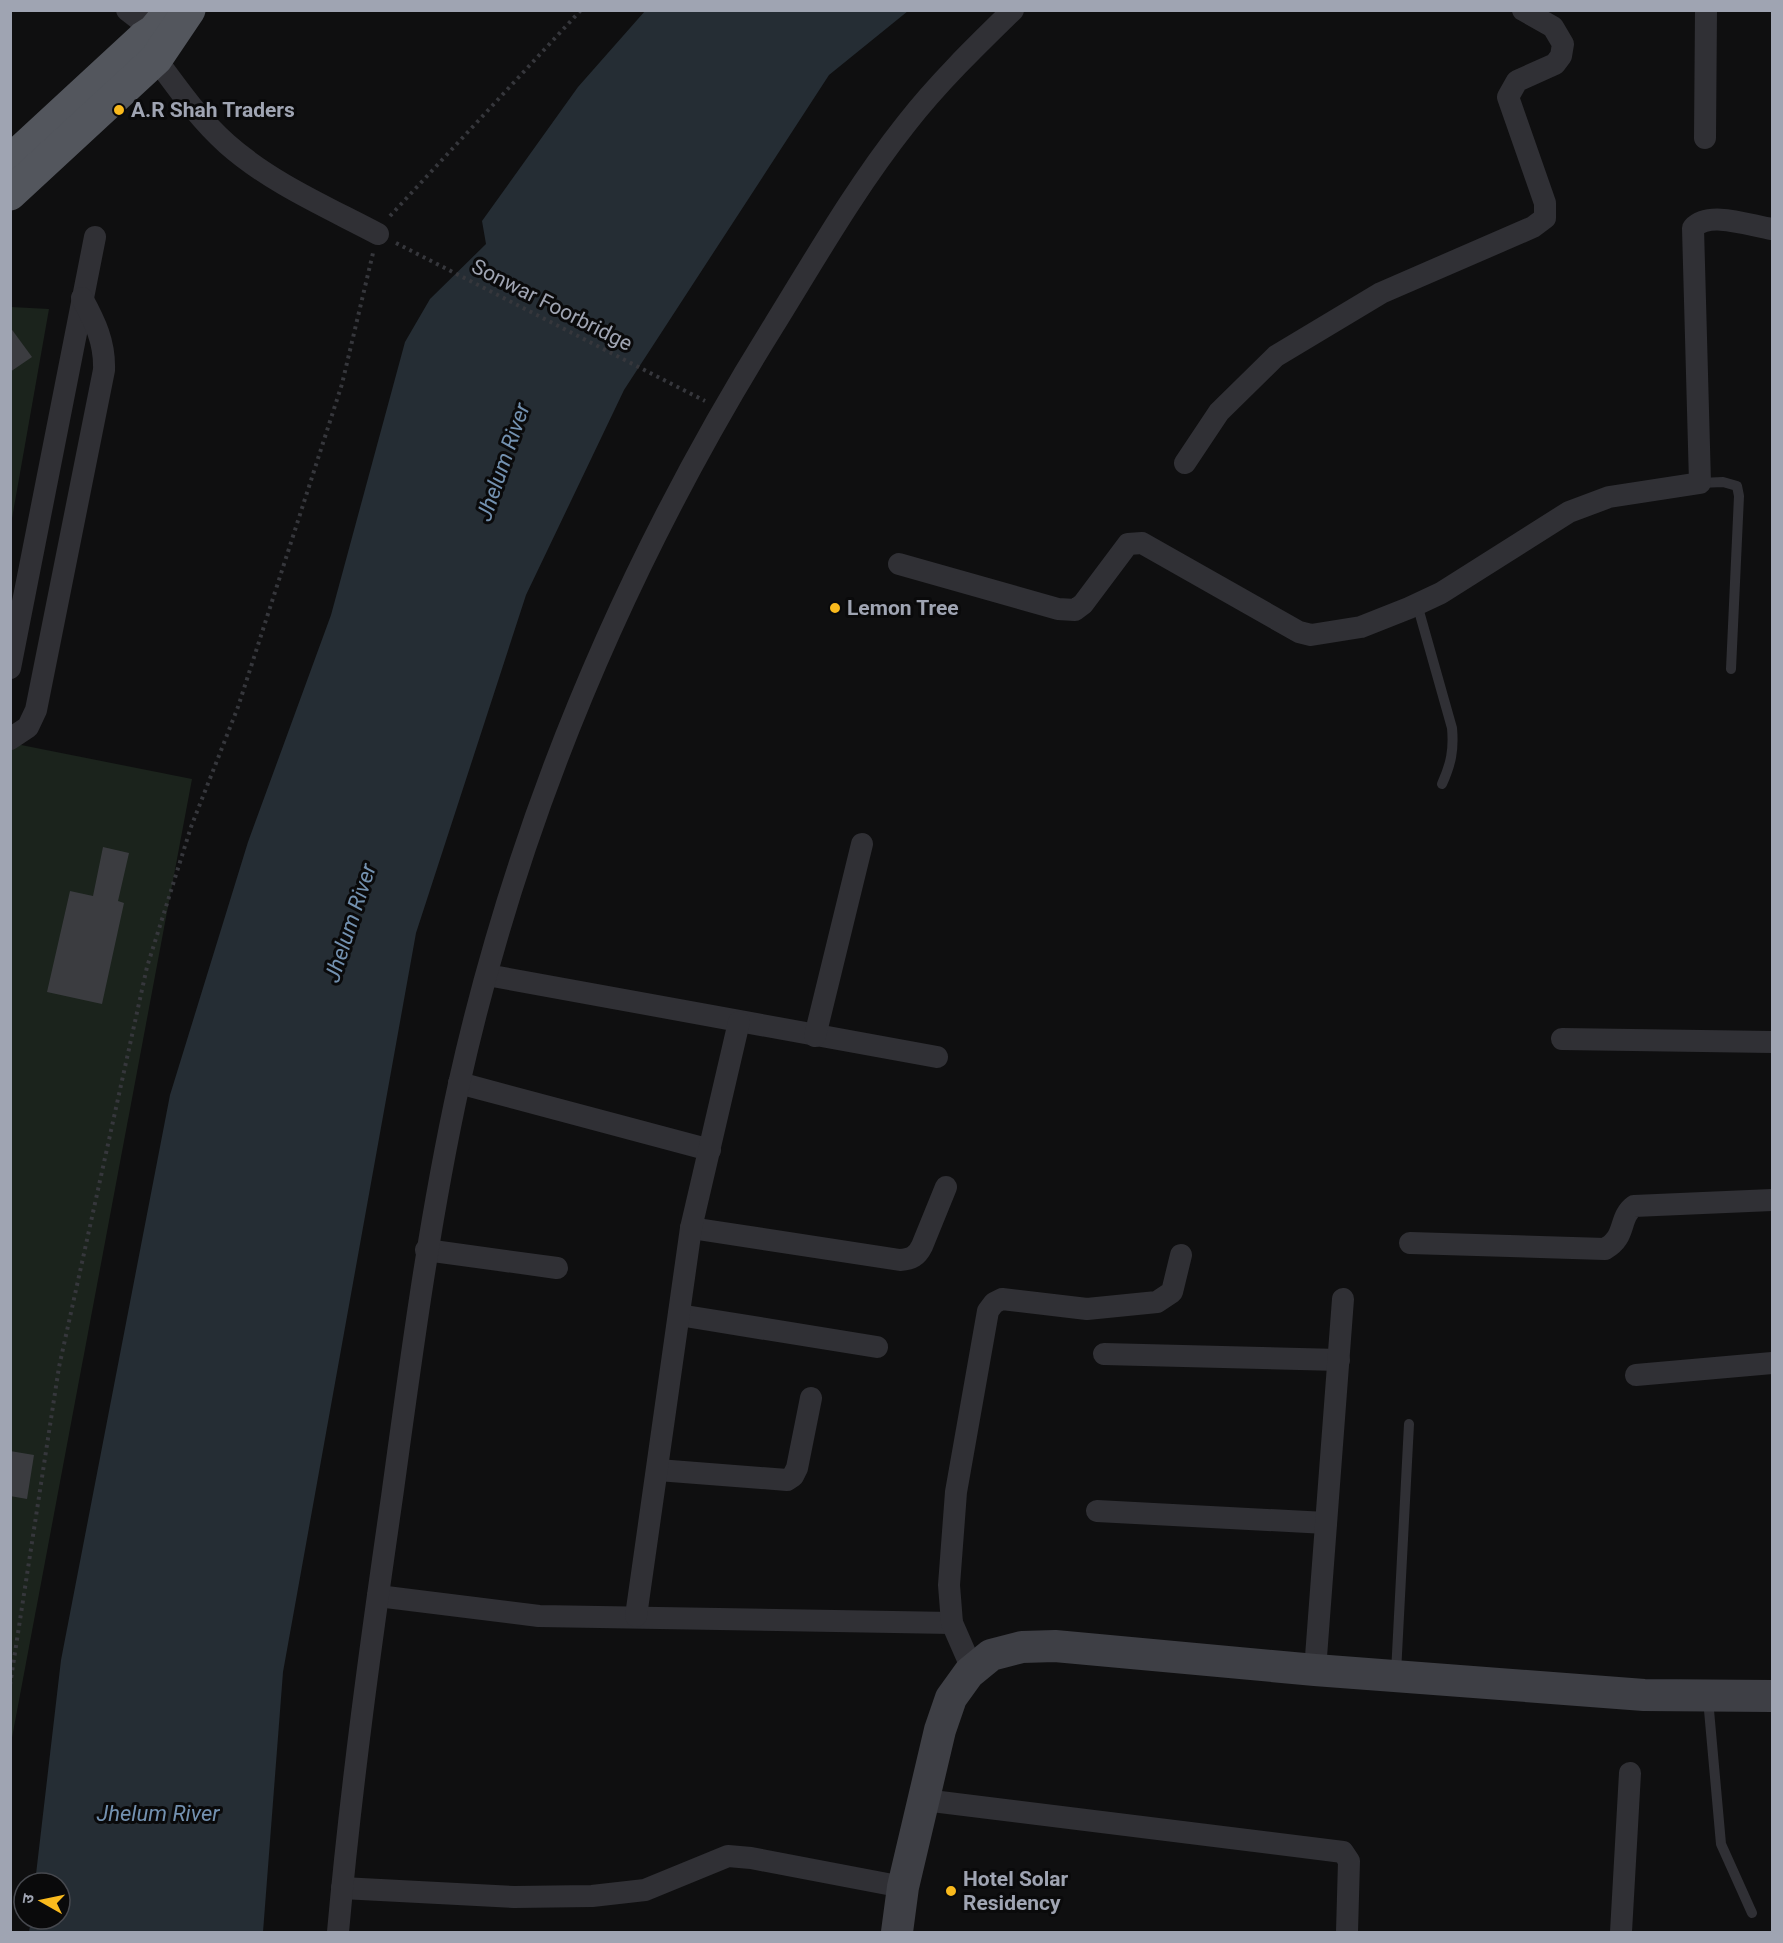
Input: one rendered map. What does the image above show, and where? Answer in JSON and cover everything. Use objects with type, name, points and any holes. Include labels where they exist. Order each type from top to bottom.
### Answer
[{"type":"highway","points":[[10,194],[160,34],[189,10]]},
{"type":"highway","points":[[10,160],[142,38],[160,34]]},
{"type":"main road","points":[[897,1932],[903,1887],[940,1730],[951,1698],[973,1671],[991,1655],[1022,1647],[1054,1646],[1315,1670],[1644,1695],[1773,1696]]},
{"type":"street","points":[[127,10],[160,34],[190,104],[227,144],[268,176],[378,234]]},
{"type":"street","points":[[338,1932],[378,1596],[426,1250],[459,1083],[487,975],[539,811],[584,689],[643,558],[721,411],[855,194],[907,122],[1013,10]]},
{"type":"street","points":[[1185,463],[1219,412],[1276,356],[1381,293],[1533,227],[1545,218],[1545,202],[1508,97],[1517,81],[1555,64],[1561,56],[1563,44],[1553,27],[1522,10]]},
{"type":"street","points":[[1705,138],[1706,10]]},
{"type":"street","points":[[899,564],[1058,609],[1074,610],[1083,604],[1125,547],[1135,542],[1142,543],[1299,632],[1311,635],[1361,627],[1441,593],[1569,512],[1609,497],[1700,483],[1693,228],[1699,222],[1710,219],[1773,229]]},
{"type":"street","points":[[10,668],[95,237]]},
{"type":"street","points":[[10,739],[28,727],[36,710],[104,370],[105,352],[100,331],[82,298]]},
{"type":"street","points":[[815,1036],[862,844]]},
{"type":"street","points":[[487,975],[937,1058]]},
{"type":"street","points":[[636,1616],[690,1228],[739,1022]]},
{"type":"street","points":[[1562,1039],[1773,1042]]},
{"type":"street","points":[[459,1083],[710,1150]]},
{"type":"street","points":[[690,1228],[900,1260],[910,1259],[918,1254],[946,1187]]},
{"type":"street","points":[[1410,1243],[1605,1249],[1615,1243],[1621,1235],[1628,1210],[1634,1206],[1773,1200]]},
{"type":"street","points":[[426,1250],[557,1268]]},
{"type":"street","points":[[973,1671],[952,1623],[949,1585],[956,1492],[988,1311],[994,1303],[1002,1299],[1087,1310],[1157,1302],[1172,1292],[1181,1255]]},
{"type":"street","points":[[1315,1670],[1343,1299]]},
{"type":"street","points":[[678,1315],[876,1347]]},
{"type":"street","points":[[1104,1354],[1339,1360]]},
{"type":"street","points":[[1636,1375],[1773,1363]]},
{"type":"street","points":[[658,1470],[787,1480],[793,1476],[797,1468],[811,1398]]},
{"type":"street","points":[[1097,1511],[1326,1523]]},
{"type":"street","points":[[378,1596],[539,1616],[952,1623]]},
{"type":"street","points":[[1621,1932],[1630,1773]]},
{"type":"street","points":[[924,1800],[1343,1852],[1349,1861],[1347,1932]]},
{"type":"street","points":[[342,1888],[514,1897],[592,1896],[645,1890],[728,1856],[751,1858],[903,1887]]},
{"type":"lane","points":[[1700,483],[1732,483],[1737,486],[1739,496],[1731,669]]},
{"type":"lane","points":[[1417,604],[1452,728],[1454,748],[1451,765],[1442,784]]},
{"type":"lane","points":[[1396,1676],[1410,1424]]},
{"type":"lane","points":[[1708,1695],[1721,1844],[1752,1913]]},
{"type":"path","points":[[10,1685],[59,1367],[147,967],[191,827],[238,706],[342,384],[378,234],[396,207],[581,10]]},
{"type":"path","name":"Sonwar Foorbridge","points":[[401,246],[690,392]]},
{"type":"shaded area","points":[[11,307],[49,309],[11,524]]},
{"type":"shaded area","points":[[11,743],[192,779],[11,1743]]},
{"type":"water","name":"Jhelum River","points":[[645,11],[908,11],[829,75],[624,390],[526,595],[416,933],[283,1672],[263,1932],[29,1932],[72,1931],[72,1871],[36,1871],[61,1660],[170,1095],[248,842],[331,615],[405,342],[430,299],[486,244],[482,221],[578,87]]},
{"type":"building","points":[[10,327],[32,357],[10,372]]},
{"type":"building","points":[[103,847],[129,853],[118,901],[124,903],[102,1004],[47,992],[70,891],[93,896]]},
{"type":"building","points":[[10,1451],[34,1455],[27,1499],[10,1496]]},
{"type":"place","name":"A.R Shah Traders","points":[[119,110]]},
{"type":"place","name":"Lemon Tree","points":[[835,608]]},
{"type":"place","name":"Hotel Solar Residency","points":[[951,1891]]}]
